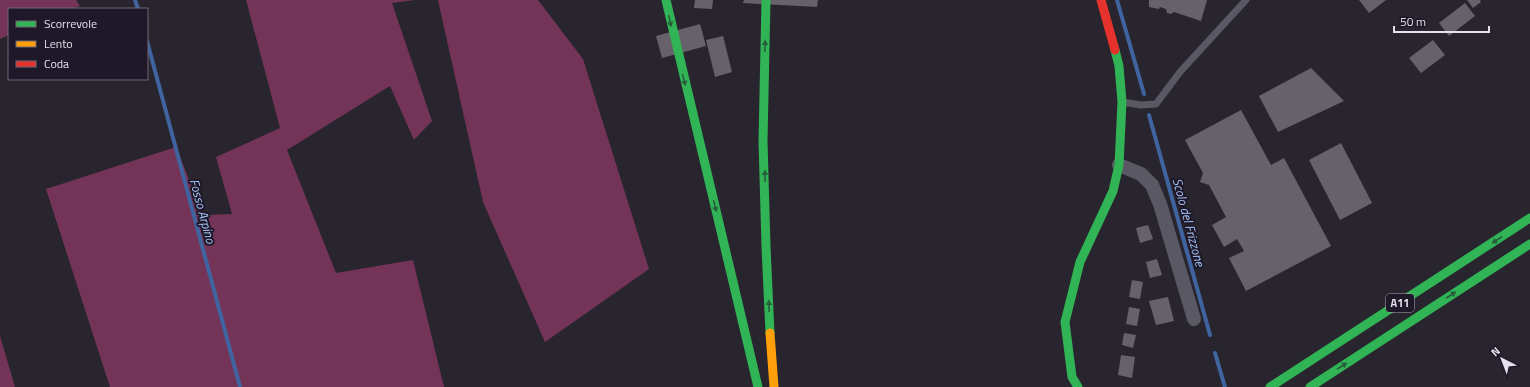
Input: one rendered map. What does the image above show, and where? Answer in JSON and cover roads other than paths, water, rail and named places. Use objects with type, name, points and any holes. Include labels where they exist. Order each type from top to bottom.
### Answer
[{"type":"main road","points":[[666,0],[758,387]]},
{"type":"main road","points":[[766,0],[764,106],[769,322],[774,387]]},
{"type":"main road","points":[[1078,387],[1072,377],[1066,322],[1080,262],[1112,191],[1119,165],[1122,102],[1119,66],[1101,0]]},
{"type":"main road","name":"A11","points":[[1266,385],[1384,314],[1530,218]]},
{"type":"main road","name":"A11","points":[[1310,387],[1530,244]]},
{"type":"main road","points":[[739,303],[752,387]]},
{"type":"main road","points":[[769,322],[781,387]]},
{"type":"street","points":[[1119,165],[1141,174],[1152,185],[1160,204],[1194,319]]},
{"type":"lane","points":[[1122,102],[1141,105],[1156,104],[1180,72],[1246,0]]},
{"type":"waterway","name":"Fosso Arpino","points":[[135,0],[138,8]]},
{"type":"waterway","name":"Scolo del Frizzone","points":[[1117,0],[1144,94]]},
{"type":"waterway","name":"Fosso Arpino","points":[[148,45],[240,387]]},
{"type":"waterway","name":"Scolo del Frizzone","points":[[1149,115],[1210,335]]},
{"type":"waterway","points":[[1215,353],[1225,387]]}]
